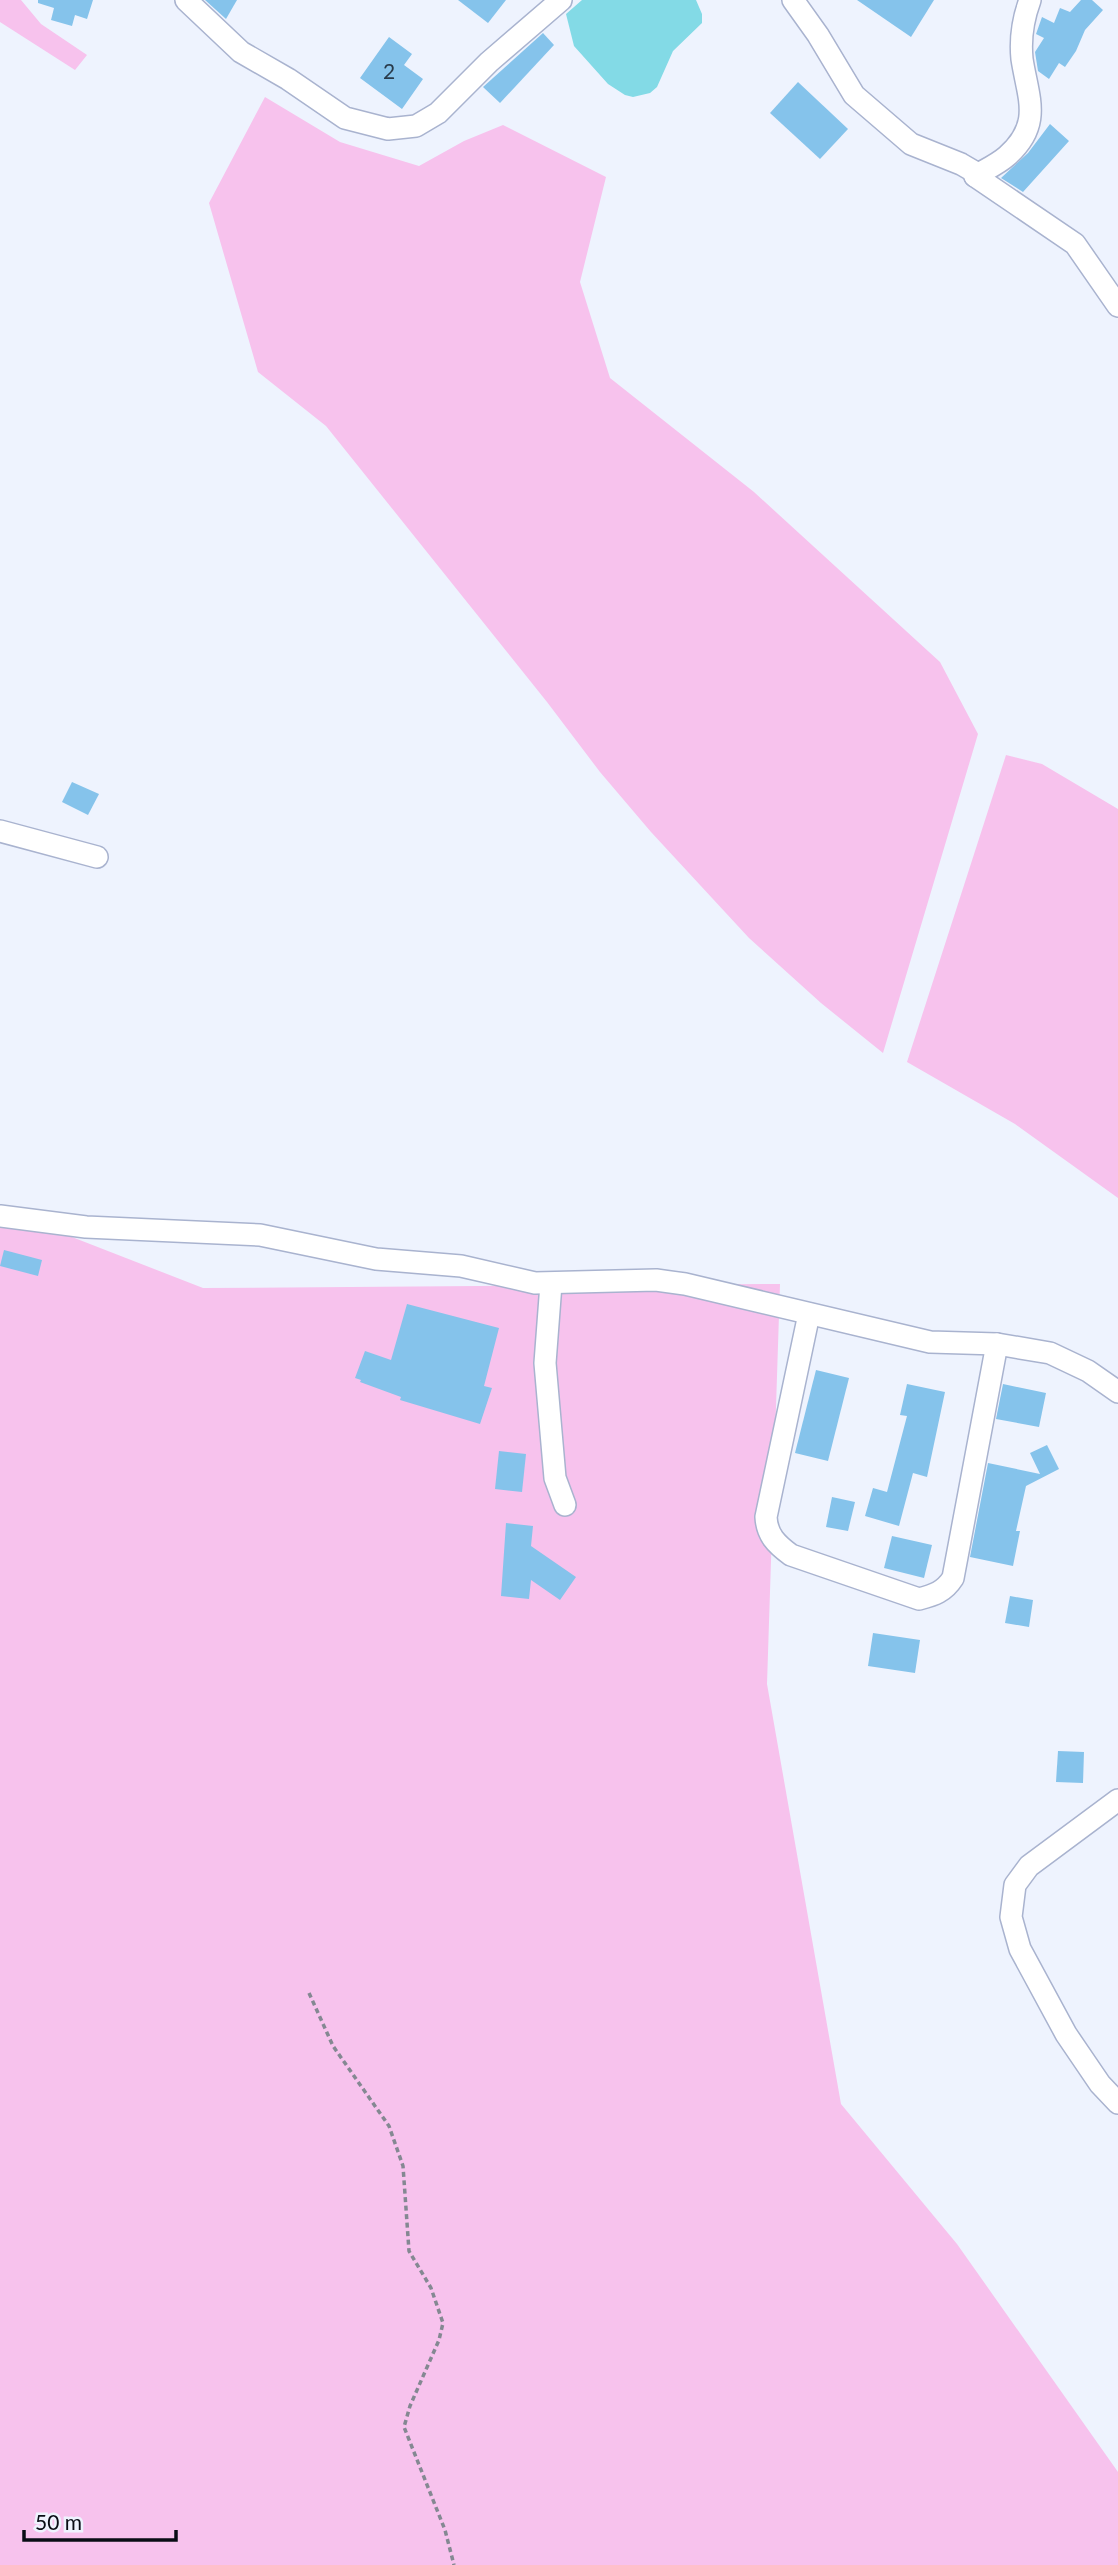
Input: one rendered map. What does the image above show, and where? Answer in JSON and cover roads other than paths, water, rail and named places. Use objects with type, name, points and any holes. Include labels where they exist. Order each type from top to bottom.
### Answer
[{"type":"street","points":[[186,0],[241,52],[288,79],[345,118],[388,129],[416,126],[438,113],[489,62],[561,0]]},
{"type":"street","points":[[793,0],[818,35],[854,95],[911,144],[973,171],[975,176],[1075,244],[1118,306]]},
{"type":"street","points":[[975,176],[1007,156],[1020,141],[1030,122],[1032,108],[1022,57],[1022,32],[1030,0]]},
{"type":"street","points":[[0,831],[97,857]]},
{"type":"street","points":[[0,1216],[86,1227],[260,1234],[376,1259],[461,1266],[522,1282],[551,1284],[656,1280],[685,1284],[930,1342],[997,1345],[1050,1353],[1088,1371],[1118,1392]]},
{"type":"street","points":[[551,1284],[545,1363],[555,1478],[565,1505]]},
{"type":"street","points":[[809,1314],[766,1517],[767,1531],[778,1545],[791,1555],[919,1599],[937,1594],[948,1586],[953,1578],[997,1345]]},
{"type":"street","points":[[1118,1800],[1029,1866],[1015,1885],[1011,1917],[1020,1949],[1066,2034],[1100,2084],[1118,2103]]},
{"type":"water","points":[[582,0],[696,0],[702,14],[702,23],[673,51],[657,87],[650,93],[633,97],[608,84],[574,46],[566,14]]}]
